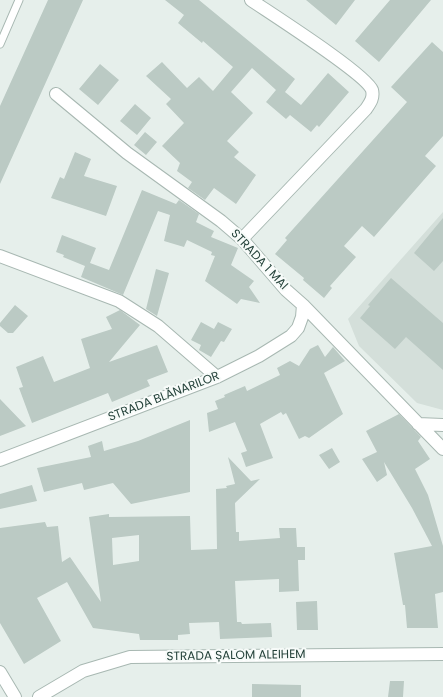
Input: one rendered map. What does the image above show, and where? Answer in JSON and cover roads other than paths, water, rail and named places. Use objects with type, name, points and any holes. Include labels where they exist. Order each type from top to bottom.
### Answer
[{"type":"street","points":[[242,239],[366,110],[372,100],[373,95],[371,88],[366,82],[343,64],[251,0]]},
{"type":"street","name":"STRADA 1 MAI","points":[[56,94],[128,153],[221,221],[242,239],[286,290],[303,305],[443,449]]},
{"type":"street","points":[[0,256],[119,302],[158,326],[217,377]]},
{"type":"street","name":"STRADA BLĂNARILOR","points":[[0,460],[217,377],[259,356],[291,336],[298,328],[302,317],[303,305]]},
{"type":"street","points":[[418,424],[443,425]]},
{"type":"street","name":"STRADA ȘALOM ALEIHEM","points":[[39,697],[83,670],[130,657],[443,654]]},
{"type":"street","points":[[0,672],[16,697]]},
{"type":"lane","points":[[0,44],[19,0]]}]
